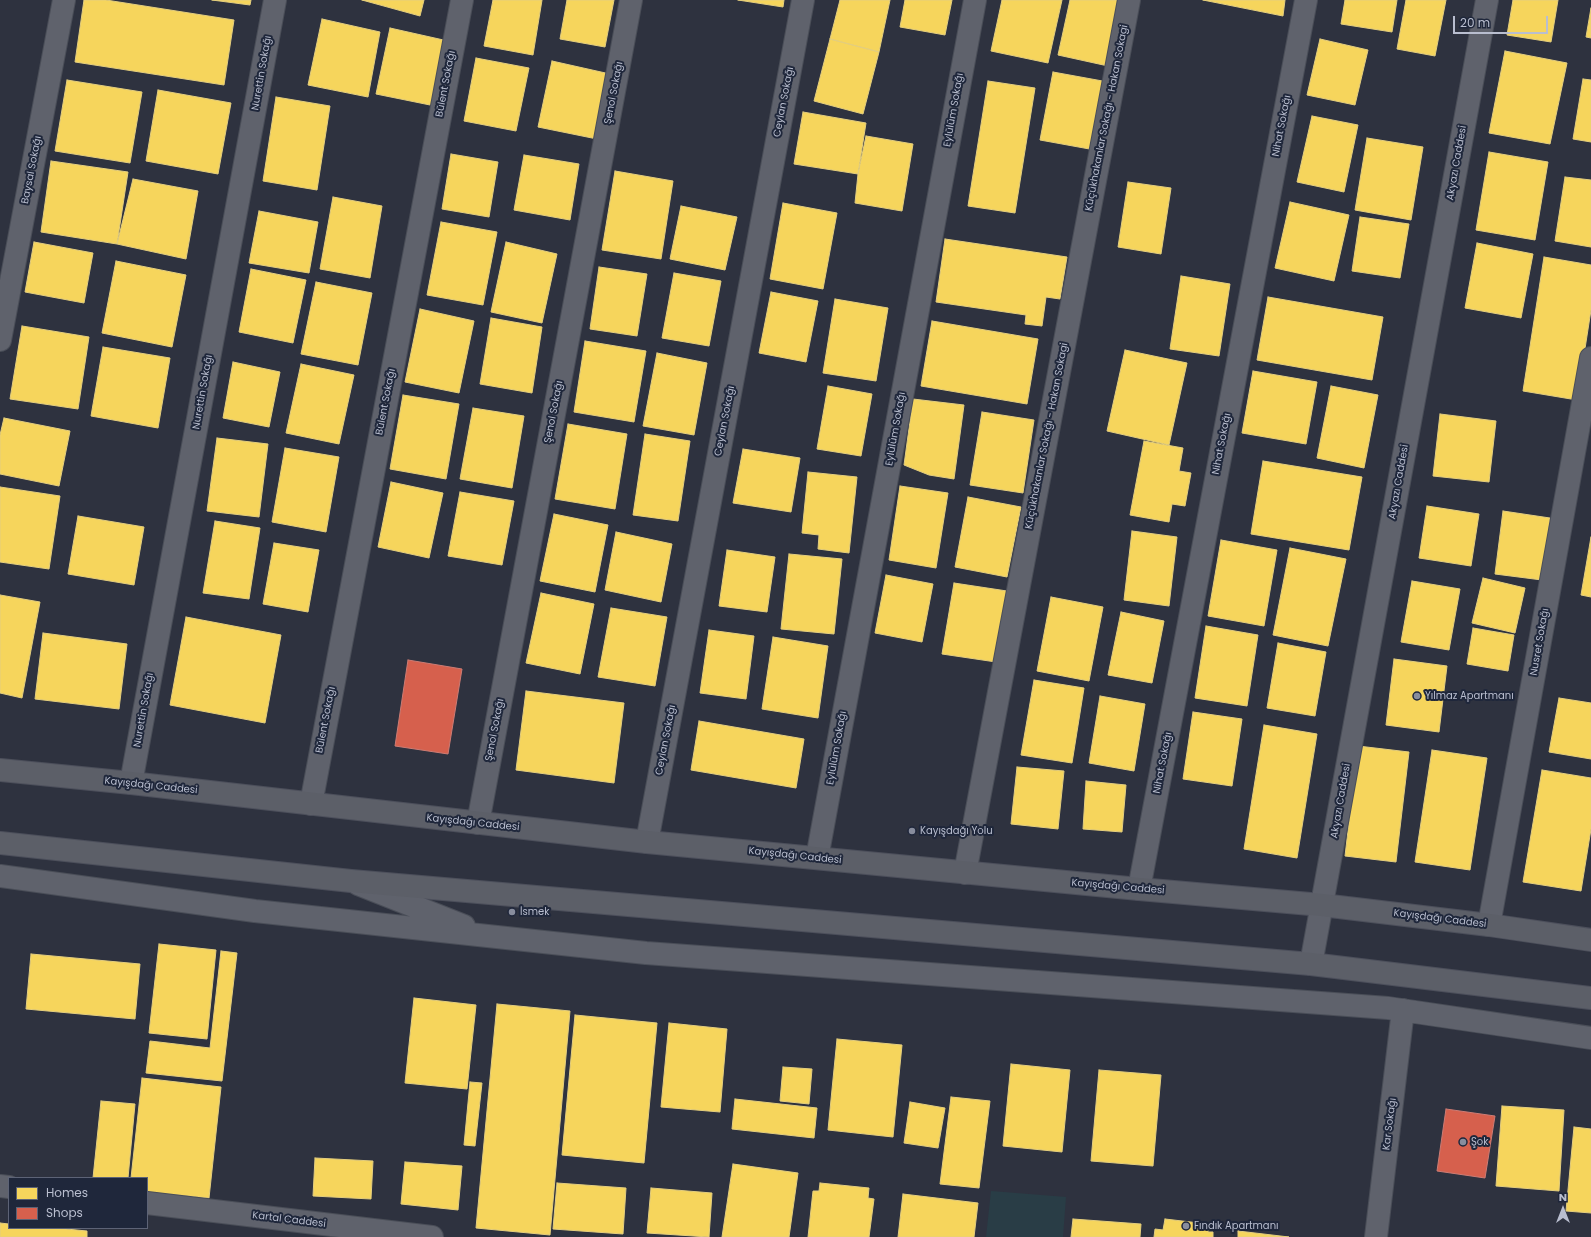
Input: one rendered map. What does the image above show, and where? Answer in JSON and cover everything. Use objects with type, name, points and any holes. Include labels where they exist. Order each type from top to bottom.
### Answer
[{"type":"main road","name":"Kayışdağı Caddesi","points":[[0,770],[647,842],[965,873],[1322,905],[1489,925],[1591,940]]},
{"type":"main road","points":[[0,843],[351,881],[1311,964],[1591,998]]},
{"type":"street","name":"Baysal Sokağı","points":[[0,340],[64,0]]},
{"type":"street","name":"Nurettin Sokağı","points":[[131,784],[275,0]]},
{"type":"street","name":"Bülent Sokağı","points":[[311,804],[462,0]]},
{"type":"street","name":"Şenol Sokağı","points":[[478,823],[631,0]]},
{"type":"street","name":"Ceylan Sokağı","points":[[647,842],[803,0]]},
{"type":"street","name":"Eylülüm Sokağı","points":[[817,858],[975,0]]},
{"type":"street","name":"Küçükhakanlar Sokağı - Hakan Sokagi","points":[[965,873],[1129,0]]},
{"type":"street","name":"Nihat Sokağı","points":[[1139,889],[1306,0]]},
{"type":"street","name":"Akyazı Caddesi","points":[[1311,964],[1487,0]]},
{"type":"street","name":"Nusret Sokağı","points":[[1489,925],[1591,358]]},
{"type":"street","points":[[0,876],[255,911],[646,953],[1404,1010],[1591,1038]]},
{"type":"street","points":[[351,881],[491,936]]},
{"type":"street","name":"Kar Sokağı","points":[[1376,1237],[1404,1010]]},
{"type":"street","name":"Kartal Caddesi","points":[[148,1204],[432,1237]]},
{"type":"shaded area","points":[[991,1191],[1066,1197],[1063,1237],[986,1237]]},
{"type":"building: Homes","points":[[84,0],[106,0],[234,20],[224,85],[75,62]]},
{"type":"building: Homes","points":[[212,0],[251,0],[250,5]]},
{"type":"building: Homes","points":[[362,0],[424,0],[420,16]]},
{"type":"building: Homes","points":[[493,0],[542,0],[533,55],[484,46]]},
{"type":"building: Homes","points":[[567,0],[614,0],[605,47],[560,39]]},
{"type":"building: Homes","points":[[738,0],[784,0],[783,7]]},
{"type":"building: Homes","points":[[840,0],[890,0],[879,52],[830,39]]},
{"type":"building: Homes","points":[[905,0],[952,0],[945,35],[900,27]]},
{"type":"building: Homes","points":[[1002,0],[1062,0],[1048,63],[991,51]]},
{"type":"building: Homes","points":[[1070,0],[1123,0],[1108,66],[1058,55]]},
{"type":"building: Homes","points":[[1203,0],[1285,0],[1283,16]]},
{"type":"building: Homes","points":[[1345,0],[1397,0],[1392,32],[1341,24]]},
{"type":"building: Homes","points":[[1406,0],[1446,0],[1435,56],[1397,49]]},
{"type":"building: Homes","points":[[1513,0],[1558,0],[1551,42],[1507,35]]},
{"type":"building: Homes","points":[[1591,8],[1591,38],[1586,37]]},
{"type":"building: Homes","points":[[322,19],[380,32],[368,97],[308,85]]},
{"type":"building: Homes","points":[[390,28],[448,41],[435,106],[376,94]]},
{"type":"building: Homes","points":[[830,39],[879,52],[863,114],[814,101]]},
{"type":"building: Homes","points":[[1320,39],[1368,50],[1355,105],[1307,95]]},
{"type":"building: Homes","points":[[1505,51],[1567,63],[1550,144],[1489,133]]},
{"type":"building: Homes","points":[[476,58],[529,68],[516,131],[464,121]]},
{"type":"building: Homes","points":[[552,61],[610,74],[597,139],[538,127]]},
{"type":"building: Homes","points":[[1053,72],[1108,82],[1095,150],[1040,140]]},
{"type":"building: Homes","points":[[1583,79],[1591,80],[1591,142],[1573,139]]},
{"type":"building: Homes","points":[[67,80],[142,92],[130,163],[55,151]]},
{"type":"building: Homes","points":[[988,81],[1035,88],[1015,213],[968,206]]},
{"type":"building: Homes","points":[[158,90],[231,103],[218,174],[146,161]]},
{"type":"building: Homes","points":[[276,97],[330,106],[317,190],[263,181]]},
{"type":"building: Homes","points":[[803,112],[866,123],[858,174],[794,164]]},
{"type":"building: Homes","points":[[1312,116],[1358,125],[1344,192],[1297,182]]},
{"type":"building: Homes","points":[[866,136],[913,144],[902,211],[855,203],[858,174]]},
{"type":"building: Homes","points":[[1367,138],[1423,147],[1411,220],[1355,210]]},
{"type":"building: Homes","points":[[1489,152],[1548,162],[1535,240],[1476,230]]},
{"type":"building: Homes","points":[[451,154],[498,162],[489,217],[442,209]]},
{"type":"building: Homes","points":[[524,155],[579,164],[570,220],[514,210]]},
{"type":"building: Homes","points":[[51,161],[128,172],[117,244],[41,232]]},
{"type":"building: Homes","points":[[615,171],[673,181],[661,259],[602,250]]},
{"type":"building: Homes","points":[[1565,177],[1591,180],[1591,247],[1555,241]]},
{"type":"building: Homes","points":[[133,179],[198,191],[186,259],[117,244]]},
{"type":"building: Homes","points":[[1128,182],[1171,188],[1161,254],[1118,247]]},
{"type":"building: Homes","points":[[333,197],[382,206],[370,278],[320,269]]},
{"type":"building: Homes","points":[[1290,202],[1349,215],[1334,281],[1275,268]]},
{"type":"building: Homes","points":[[783,203],[837,213],[823,289],[770,279]]},
{"type":"building: Homes","points":[[681,206],[737,217],[725,270],[670,259]]},
{"type":"building: Homes","points":[[259,211],[318,222],[309,273],[249,263]]},
{"type":"building: Homes","points":[[1360,217],[1409,224],[1400,278],[1352,271]]},
{"type":"building: Homes","points":[[441,222],[497,232],[483,305],[427,295]]},
{"type":"building: Homes","points":[[945,239],[1067,257],[1060,299],[1046,297],[1042,326],[1025,324],[1026,315],[936,302]]},
{"type":"building: Homes","points":[[34,242],[93,253],[84,303],[25,292]]},
{"type":"building: Homes","points":[[506,242],[557,254],[542,323],[491,312]]},
{"type":"building: Homes","points":[[1477,243],[1533,254],[1521,318],[1465,308]]},
{"type":"building: Homes","points":[[1544,257],[1591,265],[1591,310],[1577,400],[1523,391]]},
{"type":"building: Homes","points":[[116,261],[186,275],[172,347],[102,333]]},
{"type":"building: Homes","points":[[599,267],[647,274],[637,336],[590,329]]},
{"type":"building: Homes","points":[[251,269],[306,280],[293,343],[239,332]]},
{"type":"building: Homes","points":[[674,273],[721,281],[709,346],[662,338]]},
{"type":"building: Homes","points":[[1181,276],[1230,284],[1219,356],[1170,349]]},
{"type":"building: Homes","points":[[316,282],[372,293],[358,365],[301,354]]},
{"type":"building: Homes","points":[[771,292],[818,301],[806,362],[759,353]]},
{"type":"building: Homes","points":[[1268,297],[1383,317],[1372,380],[1257,360]]},
{"type":"building: Homes","points":[[835,299],[888,308],[876,381],[823,373]]},
{"type":"building: Homes","points":[[420,309],[474,321],[459,393],[405,382]]},
{"type":"building: Homes","points":[[491,318],[542,327],[532,393],[480,384]]},
{"type":"building: Homes","points":[[932,321],[1038,339],[1027,404],[921,386]]},
{"type":"building: Homes","points":[[22,326],[89,337],[78,409],[10,399]]},
{"type":"building: Homes","points":[[585,341],[646,351],[634,422],[574,412]]},
{"type":"building: Homes","points":[[103,347],[170,358],[158,428],[91,416]]},
{"type":"building: Homes","points":[[1125,350],[1187,363],[1169,445],[1107,431]]},
{"type":"building: Homes","points":[[657,353],[707,363],[694,435],[643,426]]},
{"type":"building: Homes","points":[[233,362],[280,372],[269,427],[223,418]]},
{"type":"building: Homes","points":[[301,364],[354,375],[339,444],[286,433]]},
{"type":"building: Homes","points":[[1253,371],[1317,382],[1306,444],[1242,433]]},
{"type":"building: Homes","points":[[828,386],[872,394],[861,456],[817,449]]},
{"type":"building: Homes","points":[[1331,386],[1378,395],[1364,468],[1317,458]]},
{"type":"building: Homes","points":[[403,395],[459,404],[446,479],[390,469]]},
{"type":"building: Homes","points":[[913,399],[964,405],[954,479],[929,475],[904,465]]},
{"type":"building: Homes","points":[[473,408],[524,416],[512,488],[460,479]]},
{"type":"building: Homes","points":[[982,412],[1034,420],[1023,493],[970,485]]},
{"type":"building: Homes","points":[[1440,414],[1496,421],[1489,482],[1433,476]]},
{"type":"building: Homes","points":[[4,418],[70,431],[59,486],[0,474],[0,435]]},
{"type":"building: Homes","points":[[568,424],[627,434],[615,509],[555,499]]},
{"type":"building: Homes","points":[[645,434],[690,441],[678,521],[633,515]]},
{"type":"building: Homes","points":[[217,438],[268,444],[259,517],[207,511]]},
{"type":"building: Homes","points":[[1144,441],[1183,448],[1179,471],[1191,473],[1185,506],[1172,504],[1169,522],[1130,515]]},
{"type":"building: Homes","points":[[285,448],[339,457],[326,532],[272,522]]},
{"type":"building: Homes","points":[[743,449],[800,458],[791,512],[733,503]]},
{"type":"building: Homes","points":[[1263,461],[1362,477],[1349,550],[1251,534]]},
{"type":"building: Homes","points":[[808,472],[857,477],[849,553],[818,549],[819,535],[802,533]]},
{"type":"building: Homes","points":[[391,482],[443,493],[429,558],[378,547]]},
{"type":"building: Homes","points":[[900,486],[948,493],[936,568],[889,560]]},
{"type":"building: Homes","points":[[0,487],[60,496],[49,569],[0,562]]},
{"type":"building: Homes","points":[[460,492],[514,501],[502,565],[448,556]]},
{"type":"building: Homes","points":[[968,497],[1021,507],[1007,577],[955,567]]},
{"type":"building: Homes","points":[[1427,506],[1479,514],[1471,566],[1419,558]]},
{"type":"building: Homes","points":[[1503,511],[1550,518],[1542,580],[1495,574]]},
{"type":"building: Homes","points":[[554,514],[608,525],[595,592],[540,581]]},
{"type":"building: Homes","points":[[78,516],[144,527],[134,585],[68,574]]},
{"type":"building: Homes","points":[[215,521],[260,528],[249,599],[203,593]]},
{"type":"building: Homes","points":[[1132,531],[1177,537],[1169,606],[1124,600]]},
{"type":"building: Homes","points":[[616,532],[672,544],[661,602],[605,590]]},
{"type":"building: Homes","points":[[1591,537],[1591,597],[1581,595]]},
{"type":"building: Homes","points":[[1221,540],[1277,550],[1264,626],[1208,616]]},
{"type":"building: Homes","points":[[274,543],[319,550],[308,612],[263,604]]},
{"type":"building: Homes","points":[[1290,548],[1346,559],[1328,646],[1273,635]]},
{"type":"building: Homes","points":[[727,550],[775,557],[767,612],[719,606]]},
{"type":"building: Homes","points":[[789,554],[842,559],[834,634],[781,629]]},
{"type":"building: Homes","points":[[886,575],[933,584],[922,642],[875,633]]},
{"type":"building: Homes","points":[[1483,578],[1525,588],[1515,633],[1472,623]]},
{"type":"building: Homes","points":[[1412,581],[1460,589],[1449,650],[1401,642]]},
{"type":"building: Homes","points":[[954,583],[1007,591],[996,662],[942,654]]},
{"type":"building: Homes","points":[[541,593],[594,604],[580,674],[526,663]]},
{"type":"building: Homes","points":[[0,595],[40,602],[22,698],[0,693]]},
{"type":"building: Homes","points":[[1051,597],[1103,607],[1089,681],[1037,671]]},
{"type":"building: Homes","points":[[611,608],[667,617],[655,686],[598,677]]},
{"type":"building: Homes","points":[[1121,612],[1164,621],[1152,683],[1108,675]]},
{"type":"building: Homes","points":[[186,617],[281,635],[265,723],[170,705]]},
{"type":"building: Homes","points":[[1206,626],[1258,635],[1247,706],[1195,698]]},
{"type":"building: Homes","points":[[1473,628],[1514,635],[1508,671],[1467,664]]},
{"type":"building: Homes","points":[[709,630],[754,636],[746,699],[700,693]]},
{"type":"building: Homes","points":[[43,633],[127,644],[119,709],[35,699]]},
{"type":"building: Homes","points":[[773,637],[828,646],[818,718],[762,709]]},
{"type":"building: Homes","points":[[1278,643],[1326,652],[1315,716],[1267,708]]},
{"type":"building: Homes","name":"Yılmaz Apartmanı","points":[[1394,659],[1447,666],[1439,732],[1386,725]]},
{"type":"building: Homes","points":[[1034,680],[1084,688],[1072,763],[1021,755]]},
{"type":"building: Homes","points":[[526,691],[624,703],[614,783],[516,770]]},
{"type":"building: Homes","points":[[1100,696],[1145,704],[1134,771],[1089,763]]},
{"type":"building: Homes","points":[[1559,698],[1591,703],[1591,759],[1549,752]]},
{"type":"building: Homes","points":[[1193,712],[1242,719],[1232,786],[1183,779]]},
{"type":"building: Homes","points":[[699,721],[804,739],[796,788],[691,770]]},
{"type":"building: Homes","points":[[1264,725],[1317,734],[1297,858],[1244,849]]},
{"type":"building: Homes","points":[[1358,746],[1409,752],[1396,862],[1345,856]]},
{"type":"building: Homes","points":[[1432,750],[1487,758],[1470,870],[1415,862]]},
{"type":"building: Homes","points":[[1017,767],[1064,771],[1058,829],[1011,824]]},
{"type":"building: Homes","points":[[1542,770],[1591,778],[1591,829],[1581,891],[1523,882]]},
{"type":"building: Homes","points":[[1086,781],[1126,785],[1122,832],[1083,829]]},
{"type":"building: Homes","points":[[159,944],[216,950],[207,1039],[149,1033]]},
{"type":"building: Homes","points":[[221,951],[237,953],[222,1081],[146,1073],[150,1041],[210,1048]]},
{"type":"building: Homes","points":[[31,954],[140,964],[135,1019],[26,1009]]},
{"type":"building: Homes","points":[[414,998],[476,1005],[467,1089],[405,1083]]},
{"type":"building: Homes","points":[[497,1004],[570,1011],[550,1235],[476,1228]]},
{"type":"building: Homes","points":[[575,1015],[657,1023],[644,1163],[562,1155]]},
{"type":"building: Homes","points":[[669,1023],[727,1029],[720,1112],[661,1107]]},
{"type":"building: Homes","points":[[837,1039],[902,1045],[893,1137],[828,1130]]},
{"type":"building: Homes","points":[[1011,1064],[1070,1070],[1062,1152],[1003,1146]]},
{"type":"building: Homes","points":[[783,1067],[812,1069],[809,1104],[780,1101]]},
{"type":"building: Homes","points":[[1099,1070],[1161,1075],[1153,1166],[1091,1161]]},
{"type":"building: Homes","points":[[142,1078],[221,1087],[209,1198],[148,1192],[148,1177],[131,1177]]},
{"type":"building: Homes","points":[[470,1082],[482,1083],[475,1146],[464,1145]]},
{"type":"building: Homes","points":[[951,1097],[990,1101],[979,1188],[940,1184]]},
{"type":"building: Homes","points":[[735,1099],[817,1108],[814,1138],[732,1129]]},
{"type":"building: Homes","points":[[101,1101],[135,1104],[128,1177],[93,1177]]},
{"type":"building: Homes","points":[[910,1102],[945,1108],[938,1148],[904,1143]]},
{"type":"building: Homes","points":[[1502,1106],[1564,1110],[1559,1191],[1496,1186]]},
{"type":"building: Homes","points":[[1574,1127],[1591,1129],[1591,1213],[1566,1211]]},
{"type":"building: Homes","points":[[315,1158],[373,1161],[371,1199],[313,1196]]},
{"type":"building: Homes","points":[[405,1162],[462,1166],[458,1210],[401,1204]]},
{"type":"building: Homes","points":[[733,1164],[798,1173],[789,1237],[722,1237]]},
{"type":"building: Homes","points":[[557,1183],[626,1188],[623,1234],[553,1229]]},
{"type":"building: Homes","points":[[820,1183],[869,1188],[868,1198],[874,1199],[869,1237],[808,1237],[813,1191],[819,1191]]},
{"type":"building: Homes","points":[[651,1188],[712,1193],[709,1237],[647,1233]]},
{"type":"building: Homes","points":[[903,1194],[978,1203],[974,1237],[898,1237]]},
{"type":"building: Homes","points":[[1073,1219],[1141,1224],[1140,1237],[1071,1237]]},
{"type":"building: Homes","name":"Fındık Apartmanı","points":[[1165,1219],[1208,1224],[1208,1232],[1213,1232],[1213,1237],[1154,1237],[1155,1229],[1163,1230]]},
{"type":"building: Homes","points":[[0,1223],[8,1224],[8,1229],[66,1229],[87,1231],[87,1237],[0,1237]]},
{"type":"building: Homes","points":[[1238,1231],[1289,1237],[1238,1237]]},
{"type":"building: Shops","points":[[408,660],[462,669],[448,754],[395,746]]},
{"type":"building: Shops","points":[[1446,1109],[1495,1116],[1485,1178],[1437,1171]]},
{"type":"place","name":"Yılmaz Apartmanı","points":[[1417,696]]},
{"type":"place","name":"Kayışdağı Yolu","points":[[912,831]]},
{"type":"place","name":"İsmek","points":[[512,912]]},
{"type":"place","name":"Şok","points":[[1463,1142]]},
{"type":"place","name":"Fındık Apartmanı","points":[[1186,1226]]}]
